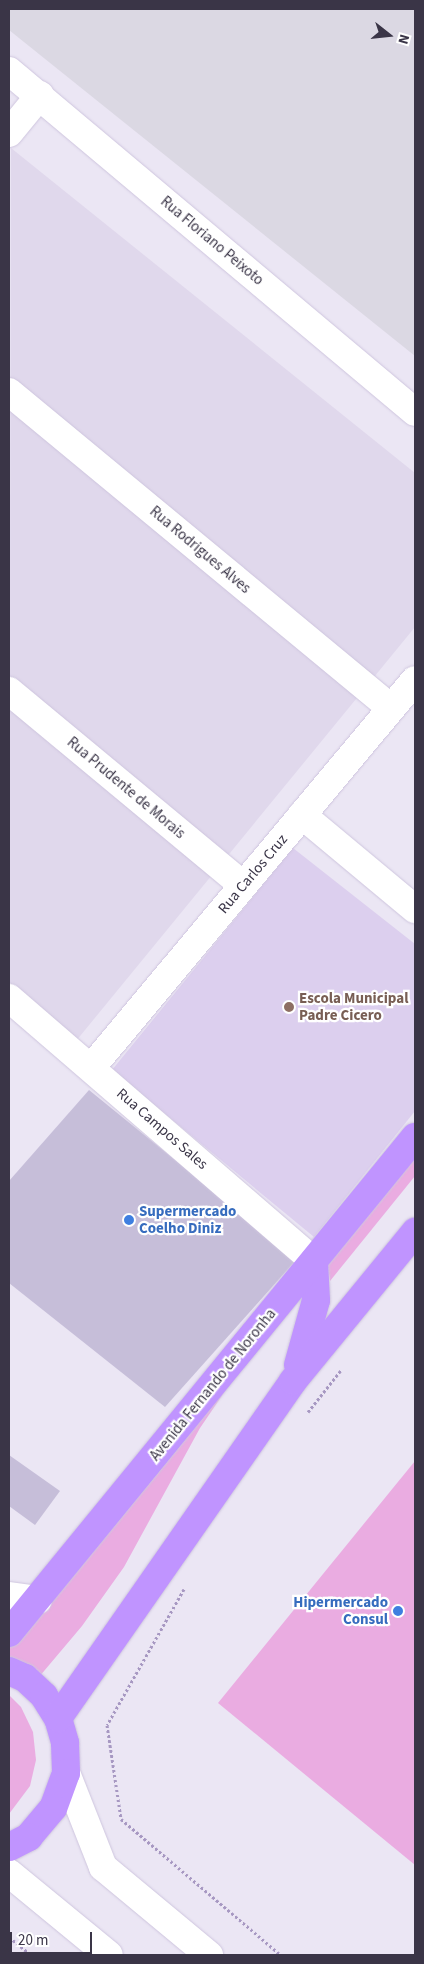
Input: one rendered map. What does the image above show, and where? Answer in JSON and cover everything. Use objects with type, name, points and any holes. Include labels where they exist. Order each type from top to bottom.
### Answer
[{"type":"main road","name":"Avenida Fernando de Noronha","points":[[9,1633],[38,1600],[415,1137]]},
{"type":"main road","points":[[58,1718],[293,1381],[415,1232]]},
{"type":"main road","points":[[293,1381],[316,1300],[314,1261]]},
{"type":"main road","points":[[9,1670],[25,1678],[44,1696],[58,1718],[65,1743],[66,1773],[53,1808],[29,1837],[9,1847]]},
{"type":"street","name":"Rua Floriano Peixoto","points":[[9,71],[40,95],[415,412]]},
{"type":"street","points":[[9,133],[40,95]]},
{"type":"street","name":"Rua Rodrigues Alves","points":[[9,392],[391,708]]},
{"type":"street","name":"Rua Carlos Cruz","points":[[91,1068],[415,680]]},
{"type":"street","name":"Rua Prudente de Morais","points":[[9,691],[243,885]]},
{"type":"street","points":[[302,815],[415,909]]},
{"type":"street","name":"Rua Campos Sales","points":[[9,998],[314,1261]]},
{"type":"street","points":[[9,1596],[38,1600]]},
{"type":"street","points":[[66,1773],[103,1867],[209,1955]]},
{"type":"street","points":[[9,1873],[109,1955]]},
{"type":"path","points":[[305,1416],[348,1361]]},
{"type":"path","points":[[186,1587],[107,1725],[121,1819],[281,1955]]},
{"type":"path","points":[[9,1937],[31,1955]]},
{"type":"shaded area","points":[[9,9],[415,9],[415,356],[9,30]]},
{"type":"shaded area","points":[[11,148],[415,473],[415,627],[76,1041],[9,982]]},
{"type":"shaded area","name":"Escola Municipal Padre Cicero","points":[[293,848],[415,944],[415,1111],[314,1237],[112,1070]]},
{"type":"shaded area","points":[[415,1149],[415,1176],[330,1281],[327,1258]]},
{"type":"shaded area","points":[[270,1325],[200,1428],[124,1567],[82,1626],[39,1677],[9,1657],[9,1644]]},
{"type":"shaded area","points":[[415,1461],[415,1865],[218,1703]]},
{"type":"shaded area","points":[[9,1695],[21,1707],[33,1732],[36,1760],[30,1786],[9,1814]]},
{"type":"building","name":"Supermercado Coelho Diniz","points":[[89,1090],[297,1259],[165,1407],[9,1283],[9,1181]]},
{"type":"building","points":[[9,1455],[60,1491],[35,1525],[9,1506]]},
{"type":"place","name":"Escola Municipal Padre Cicero","points":[[289,1007]]},
{"type":"place","name":"Supermercado Coelho Diniz","points":[[129,1220]]},
{"type":"place","name":"Hipermercado Consul","points":[[398,1611]]}]
